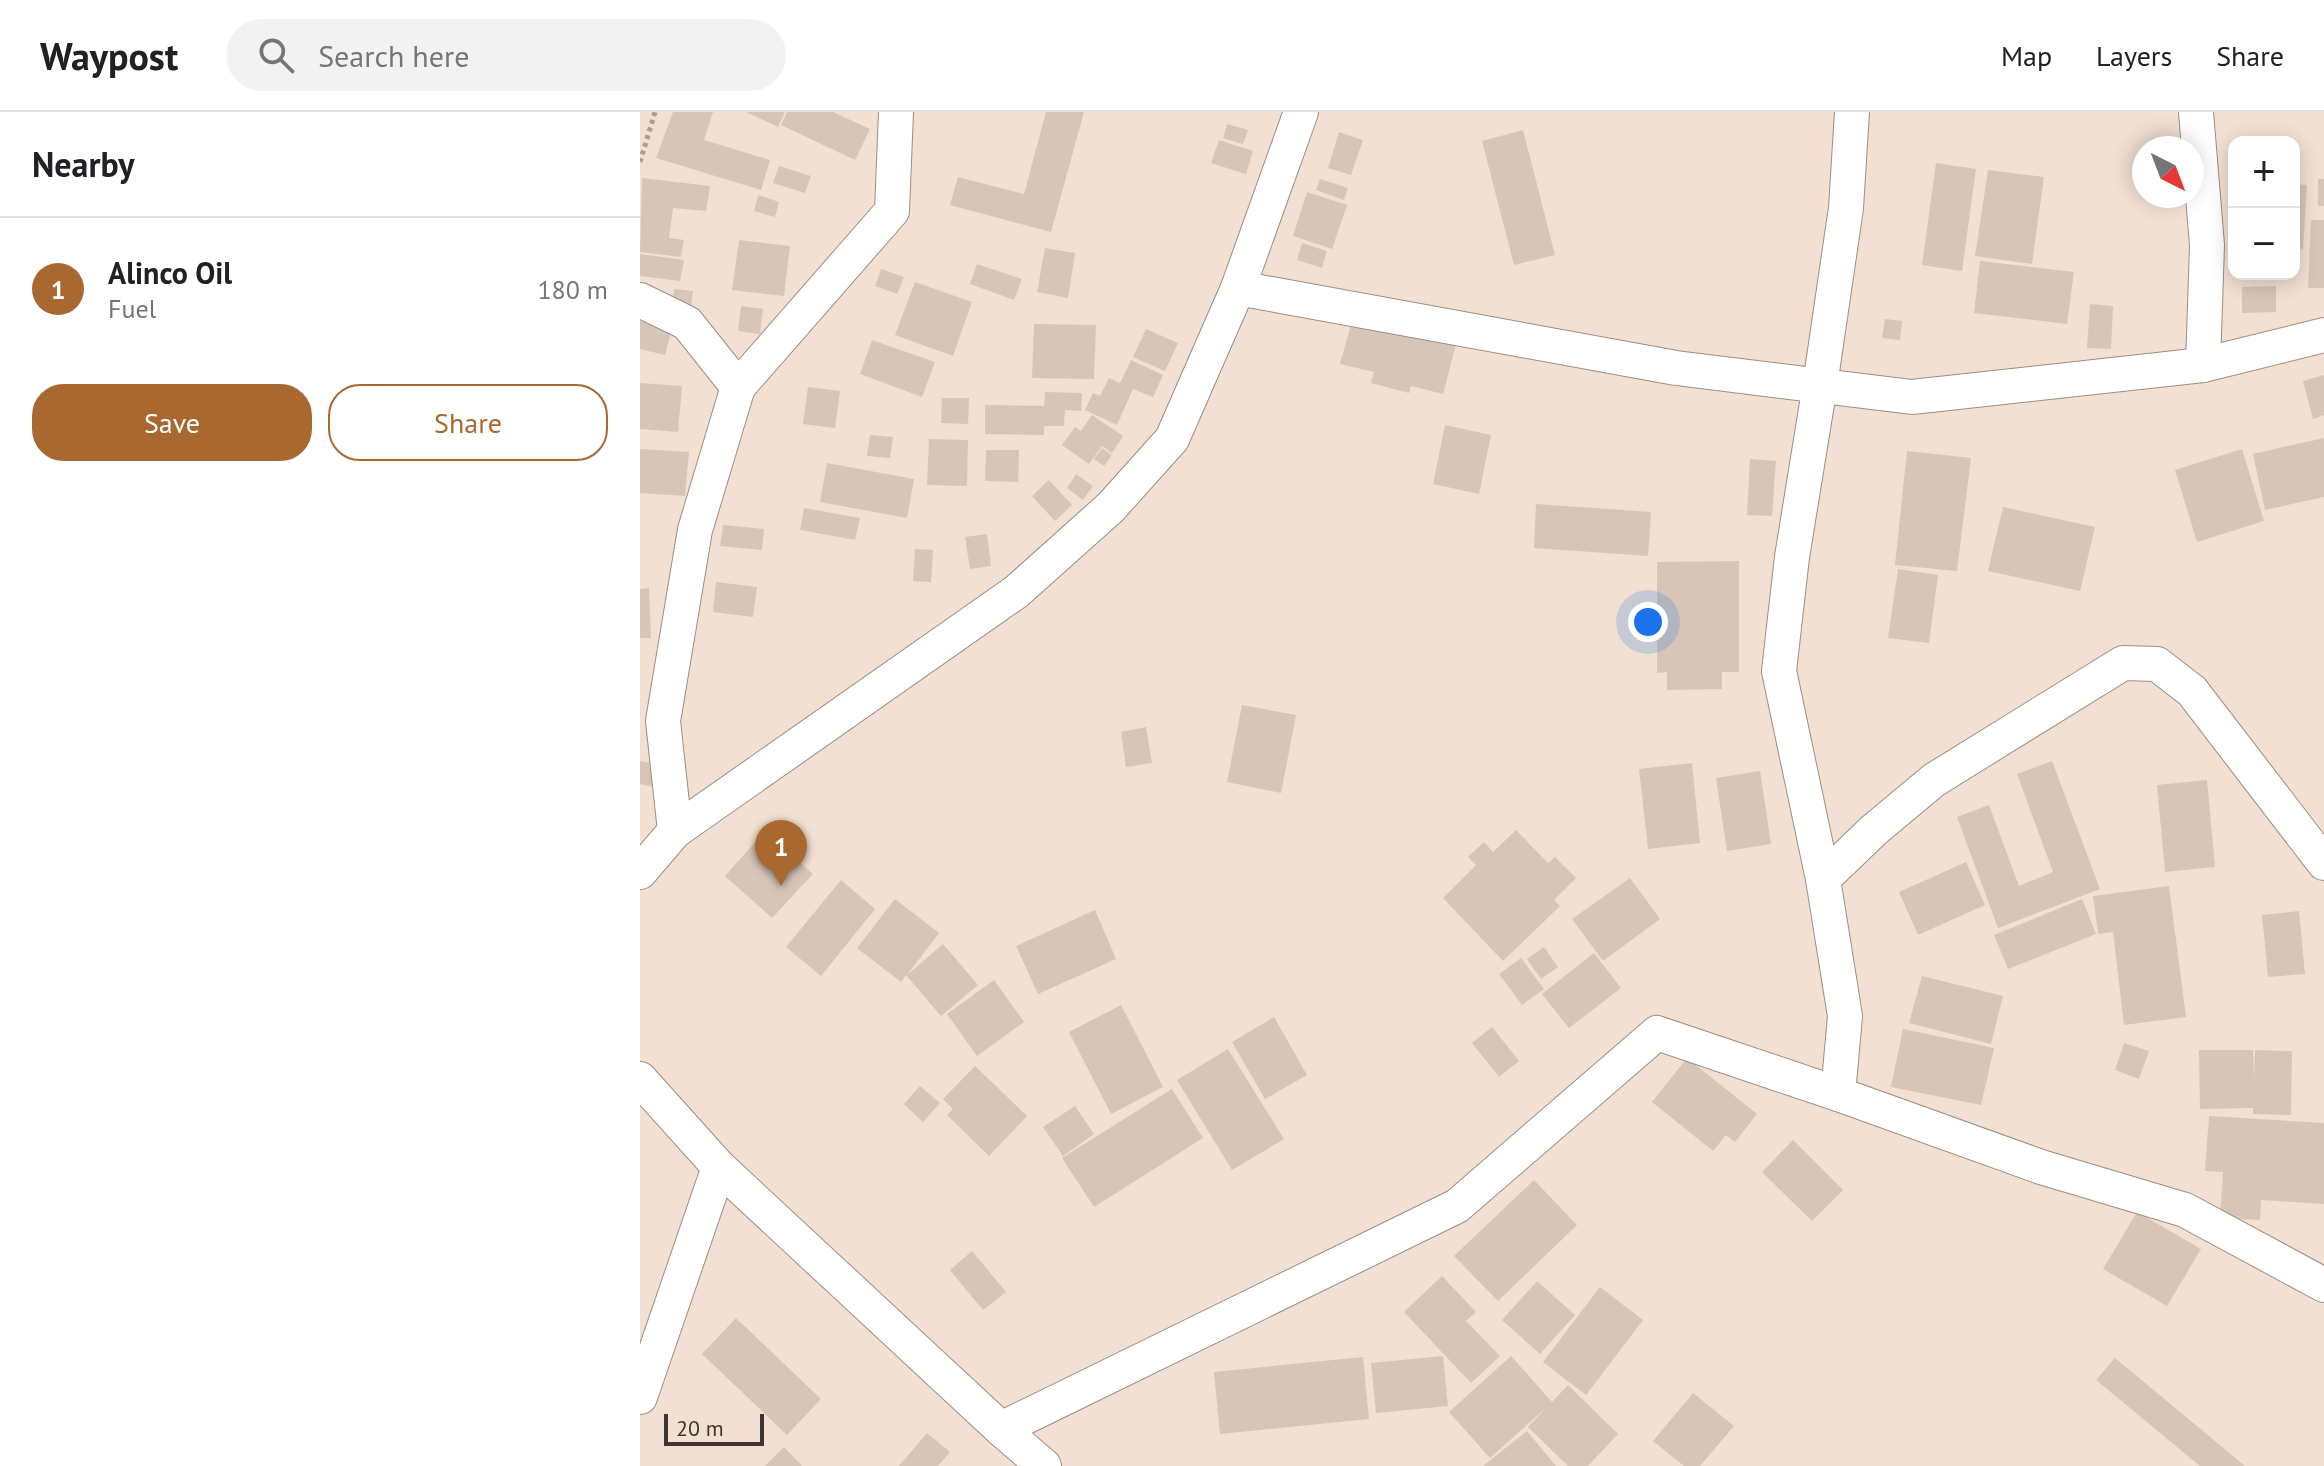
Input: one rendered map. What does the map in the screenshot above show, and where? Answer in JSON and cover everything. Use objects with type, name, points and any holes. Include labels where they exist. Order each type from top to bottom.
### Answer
[{"type":"street","points":[[675,831],[663,721],[695,530],[738,387],[892,211],[896,112]]},
{"type":"street","points":[[640,872],[675,831],[1016,592],[1111,507],[1172,439],[1238,288],[1301,112]]},
{"type":"street","points":[[1838,1094],[1845,1016],[1823,879],[1779,671],[1792,557],[1846,208],[1852,112]]},
{"type":"street","points":[[2196,112],[2207,245],[2203,365]]},
{"type":"street","points":[[1238,288],[1676,368],[1912,397],[2203,365],[2324,335]]},
{"type":"street","points":[[640,300],[687,323],[738,387]]},
{"type":"street","points":[[1823,879],[1874,830],[1934,780],[2123,663],[2157,664],[2192,691],[2324,863]]},
{"type":"street","points":[[1001,1429],[1457,1206],[1657,1033],[2041,1167],[2185,1210],[2324,1285]]},
{"type":"street","points":[[640,1079],[719,1167],[1044,1466]]},
{"type":"street","points":[[640,1397],[719,1167]]},
{"type":"path","points":[[640,162],[655,112]]},
{"type":"building","points":[[673,112],[713,112],[704,140],[770,160],[761,190],[656,158]]},
{"type":"building","points":[[746,112],[785,112],[778,127]]},
{"type":"building","points":[[787,112],[833,112],[870,129],[855,160],[781,125]]},
{"type":"building","points":[[1046,112],[1084,112],[1051,232],[950,205],[958,177],[1024,194]]},
{"type":"building","points":[[1227,124],[1248,130],[1243,144],[1223,138]]},
{"type":"building","points":[[1523,130],[1555,255],[1514,265],[1482,141]]},
{"type":"building","points":[[1339,132],[1363,140],[1351,175],[1328,168]]},
{"type":"building","points":[[1219,140],[1253,151],[1246,174],[1211,163]]},
{"type":"building","points":[[1936,163],[1976,169],[1962,271],[1922,265]]},
{"type":"building","points":[[779,166],[811,176],[805,193],[773,183]]},
{"type":"building","points":[[1988,170],[2044,177],[2032,264],[1975,256]]},
{"type":"building","points":[[642,178],[710,186],[706,211],[673,208],[669,238],[684,240],[681,257],[640,252]]},
{"type":"building","points":[[1320,179],[1348,188],[1344,200],[1316,190]]},
{"type":"building","points":[[2318,179],[2324,179],[2324,206],[2318,206]]},
{"type":"building","points":[[2300,184],[2307,185],[2303,249],[2300,249]]},
{"type":"building","points":[[1307,192],[1347,205],[1332,249],[1293,236]]},
{"type":"building","points":[[758,195],[779,202],[775,217],[754,211]]},
{"type":"building","points":[[2311,220],[2324,220],[2324,288],[2308,288]]},
{"type":"building","points":[[739,240],[790,246],[784,296],[732,290]]},
{"type":"building","points":[[1302,243],[1327,251],[1322,268],[1297,260]]},
{"type":"building","points":[[1045,248],[1075,253],[1068,298],[1037,292]]},
{"type":"building","points":[[640,254],[684,260],[680,281],[640,276]]},
{"type":"building","points":[[1980,261],[2074,272],[2067,324],[1974,313]]},
{"type":"building","points":[[977,264],[1022,279],[1014,300],[970,284]]},
{"type":"building","points":[[881,269],[904,277],[897,294],[875,286]]},
{"type":"building","points":[[915,282],[972,302],[953,356],[895,335]]},
{"type":"building","points":[[2276,286],[2276,312],[2242,313],[2242,287]]},
{"type":"building","points":[[674,289],[693,291],[691,306],[672,304]]},
{"type":"building","points":[[2090,304],[2113,306],[2111,349],[2087,348]]},
{"type":"building","points":[[741,306],[763,309],[760,334],[738,331]]},
{"type":"building","points":[[640,317],[673,325],[665,355],[640,349]]},
{"type":"building","points":[[1353,317],[1456,344],[1443,394],[1411,386],[1409,393],[1371,383],[1374,372],[1340,364]]},
{"type":"building","points":[[1885,319],[1902,321],[1900,340],[1882,338]]},
{"type":"building","points":[[1034,324],[1096,325],[1094,379],[1032,378]]},
{"type":"building","points":[[1146,329],[1178,343],[1165,371],[1133,357]]},
{"type":"building","points":[[872,340],[935,362],[922,397],[860,374]]},
{"type":"building","points":[[1131,360],[1163,375],[1153,397],[1133,389],[1117,425],[1085,410],[1093,393],[1100,396],[1109,378],[1120,383]]},
{"type":"building","points":[[2324,375],[2324,415],[2313,419],[2303,381]]},
{"type":"building","points":[[640,383],[682,386],[678,432],[640,429]]},
{"type":"building","points":[[808,387],[840,391],[835,428],[803,424]]},
{"type":"building","points":[[1045,392],[1082,393],[1081,411],[1065,410],[1064,426],[1044,426],[1044,435],[985,434],[985,405],[1044,406]]},
{"type":"building","points":[[942,398],[969,398],[968,424],[941,423]]},
{"type":"building","points":[[1092,415],[1123,436],[1112,453],[1102,446],[1089,464],[1062,445],[1075,427],[1081,431]]},
{"type":"building","points":[[1445,425],[1491,435],[1479,494],[1433,484]]},
{"type":"building","points":[[870,435],[893,437],[890,458],[867,456]]},
{"type":"building","points":[[2324,438],[2324,497],[2265,510],[2253,454]]},
{"type":"building","points":[[929,439],[968,440],[967,486],[927,485]]},
{"type":"building","points":[[1102,448],[1112,455],[1104,466],[1094,459]]},
{"type":"building","points":[[640,449],[689,452],[685,496],[640,493]]},
{"type":"building","points":[[2242,449],[2264,521],[2197,542],[2175,470]]},
{"type":"building","points":[[986,450],[1019,450],[1018,482],[985,481]]},
{"type":"building","points":[[1907,451],[1971,458],[1957,571],[1895,565]]},
{"type":"building","points":[[1750,459],[1776,461],[1772,516],[1747,515]]},
{"type":"building","points":[[827,463],[914,479],[907,518],[820,502]]},
{"type":"building","points":[[1076,474],[1093,486],[1083,500],[1067,488]]},
{"type":"building","points":[[1049,480],[1072,505],[1055,521],[1032,496]]},
{"type":"building","points":[[1536,504],[1651,512],[1648,556],[1534,548]]},
{"type":"building","points":[[2003,507],[2095,527],[2080,591],[1988,571]]},
{"type":"building","points":[[804,508],[860,518],[855,540],[800,530]]},
{"type":"building","points":[[723,525],[764,529],[762,550],[720,546]]},
{"type":"building","points":[[987,534],[991,566],[970,569],[965,537]]},
{"type":"building","points":[[915,549],[933,550],[931,582],[913,581]]},
{"type":"building","points":[[1739,561],[1739,672],[1722,672],[1722,689],[1667,690],[1667,672],[1657,673],[1657,562]]},
{"type":"building","points":[[1898,569],[1938,575],[1929,643],[1888,638]]},
{"type":"building","points":[[716,582],[757,587],[753,617],[713,612]]},
{"type":"building","points":[[649,588],[651,638],[640,638],[640,589]]},
{"type":"building","points":[[1242,705],[1296,715],[1281,793],[1227,782]]},
{"type":"building","points":[[1146,727],[1152,763],[1126,767],[1121,732]]},
{"type":"building","points":[[640,761],[662,765],[665,790],[640,784]]},
{"type":"building","points":[[2052,761],[2100,889],[1998,928],[1957,817],[1989,805],[2019,886],[2053,872],[2017,774]]},
{"type":"building","points":[[1692,763],[1700,843],[1648,849],[1639,769]]},
{"type":"building","points":[[1760,771],[1771,844],[1727,851],[1716,778]]},
{"type":"building","points":[[2207,780],[2215,867],[2165,872],[2157,785]]},
{"type":"building","points":[[1516,830],[1548,863],[1555,857],[1576,878],[1554,900],[1560,906],[1503,961],[1443,898],[1476,865],[1468,857],[1484,842],[1493,852]]},
{"type":"building","points":[[765,831],[813,874],[772,918],[725,876]]},
{"type":"building","points":[[1966,862],[1985,905],[1918,935],[1899,892]]},
{"type":"building","points":[[1630,878],[1660,919],[1603,961],[1572,919]]},
{"type":"building","points":[[841,880],[875,909],[821,976],[786,947]]},
{"type":"building","points":[[2169,886],[2186,1017],[2124,1025],[2113,932],[2098,934],[2093,896]]},
{"type":"building","points":[[895,899],[939,933],[907,975],[943,944],[978,985],[941,1016],[906,975],[901,982],[857,948]]},
{"type":"building","points":[[2082,899],[2096,934],[2008,969],[1994,935]]},
{"type":"building","points":[[1095,910],[1116,959],[1038,994],[1016,946]]},
{"type":"building","points":[[2299,911],[2305,974],[2268,977],[2262,915]]},
{"type":"building","points":[[1544,947],[1558,967],[1541,979],[1527,959]]},
{"type":"building","points":[[1594,953],[1621,988],[1569,1028],[1542,994]]},
{"type":"building","points":[[1521,958],[1544,989],[1522,1005],[1499,974]]},
{"type":"building","points":[[1922,976],[2003,996],[1991,1044],[1909,1023]]},
{"type":"building","points":[[994,980],[1024,1022],[977,1056],[947,1014]]},
{"type":"building","points":[[1121,1005],[1163,1087],[1111,1114],[1069,1032]]},
{"type":"building","points":[[1274,1017],[1307,1075],[1265,1099],[1232,1042]]},
{"type":"building","points":[[1492,1027],[1519,1061],[1499,1077],[1472,1043]]},
{"type":"building","points":[[1903,1029],[1994,1048],[1981,1105],[1891,1087]]},
{"type":"building","points":[[2124,1043],[2149,1051],[2139,1079],[2115,1070]]},
{"type":"building","points":[[1228,1049],[1284,1139],[1232,1170],[1177,1080]]},
{"type":"building","points":[[2199,1050],[2253,1050],[2254,1080],[2255,1050],[2292,1051],[2291,1115],[2253,1114],[2253,1108],[2200,1109]]},
{"type":"building","points":[[1687,1058],[1757,1114],[1735,1142],[1726,1135],[1713,1151],[1652,1102]]},
{"type":"building","points":[[975,1066],[1027,1116],[989,1156],[947,1115],[953,1109],[943,1099]]},
{"type":"building","points":[[920,1086],[940,1103],[923,1122],[904,1104]]},
{"type":"building","points":[[1172,1089],[1203,1138],[1094,1207],[1062,1158]]},
{"type":"building","points":[[1075,1106],[1094,1134],[1063,1156],[1043,1127]]},
{"type":"building","points":[[2209,1116],[2324,1123],[2324,1204],[2261,1200],[2260,1220],[2220,1218],[2223,1172],[2205,1171]]},
{"type":"building","points":[[1793,1140],[1843,1190],[1812,1221],[1762,1172]]},
{"type":"building","points":[[1534,1180],[1577,1225],[1498,1301],[1454,1256]]},
{"type":"building","points":[[2137,1212],[2201,1249],[2167,1306],[2103,1269]]},
{"type":"building","points":[[972,1251],[1006,1292],[983,1310],[950,1270]]},
{"type":"building","points":[[1442,1276],[1476,1312],[1466,1321],[1500,1356],[1471,1383],[1404,1312]]},
{"type":"building","points":[[1537,1281],[1575,1315],[1540,1354],[1502,1320]]},
{"type":"building","points":[[1600,1287],[1643,1320],[1586,1395],[1543,1362]]},
{"type":"building","points":[[736,1318],[821,1399],[787,1435],[702,1354]]},
{"type":"building","points":[[1443,1356],[1448,1406],[1376,1413],[1371,1363]]},
{"type":"building","points":[[1511,1356],[1552,1402],[1568,1385],[1618,1434],[1588,1466],[1568,1466],[1528,1427],[1548,1406],[1490,1458],[1449,1412]]},
{"type":"building","points":[[1363,1357],[1369,1419],[1220,1434],[1214,1372]]},
{"type":"building","points":[[2115,1358],[2245,1466],[2200,1466],[2096,1380]]},
{"type":"building","points":[[1693,1393],[1734,1426],[1700,1466],[1684,1466],[1653,1441]]},
{"type":"building","points":[[1527,1431],[1556,1466],[1483,1466]]},
{"type":"building","points":[[927,1433],[950,1452],[938,1466],[899,1466]]},
{"type":"building","points":[[784,1447],[802,1466],[765,1466]]},
{"type":"place","name":"Alinco Oil","points":[[781,886]]}]
